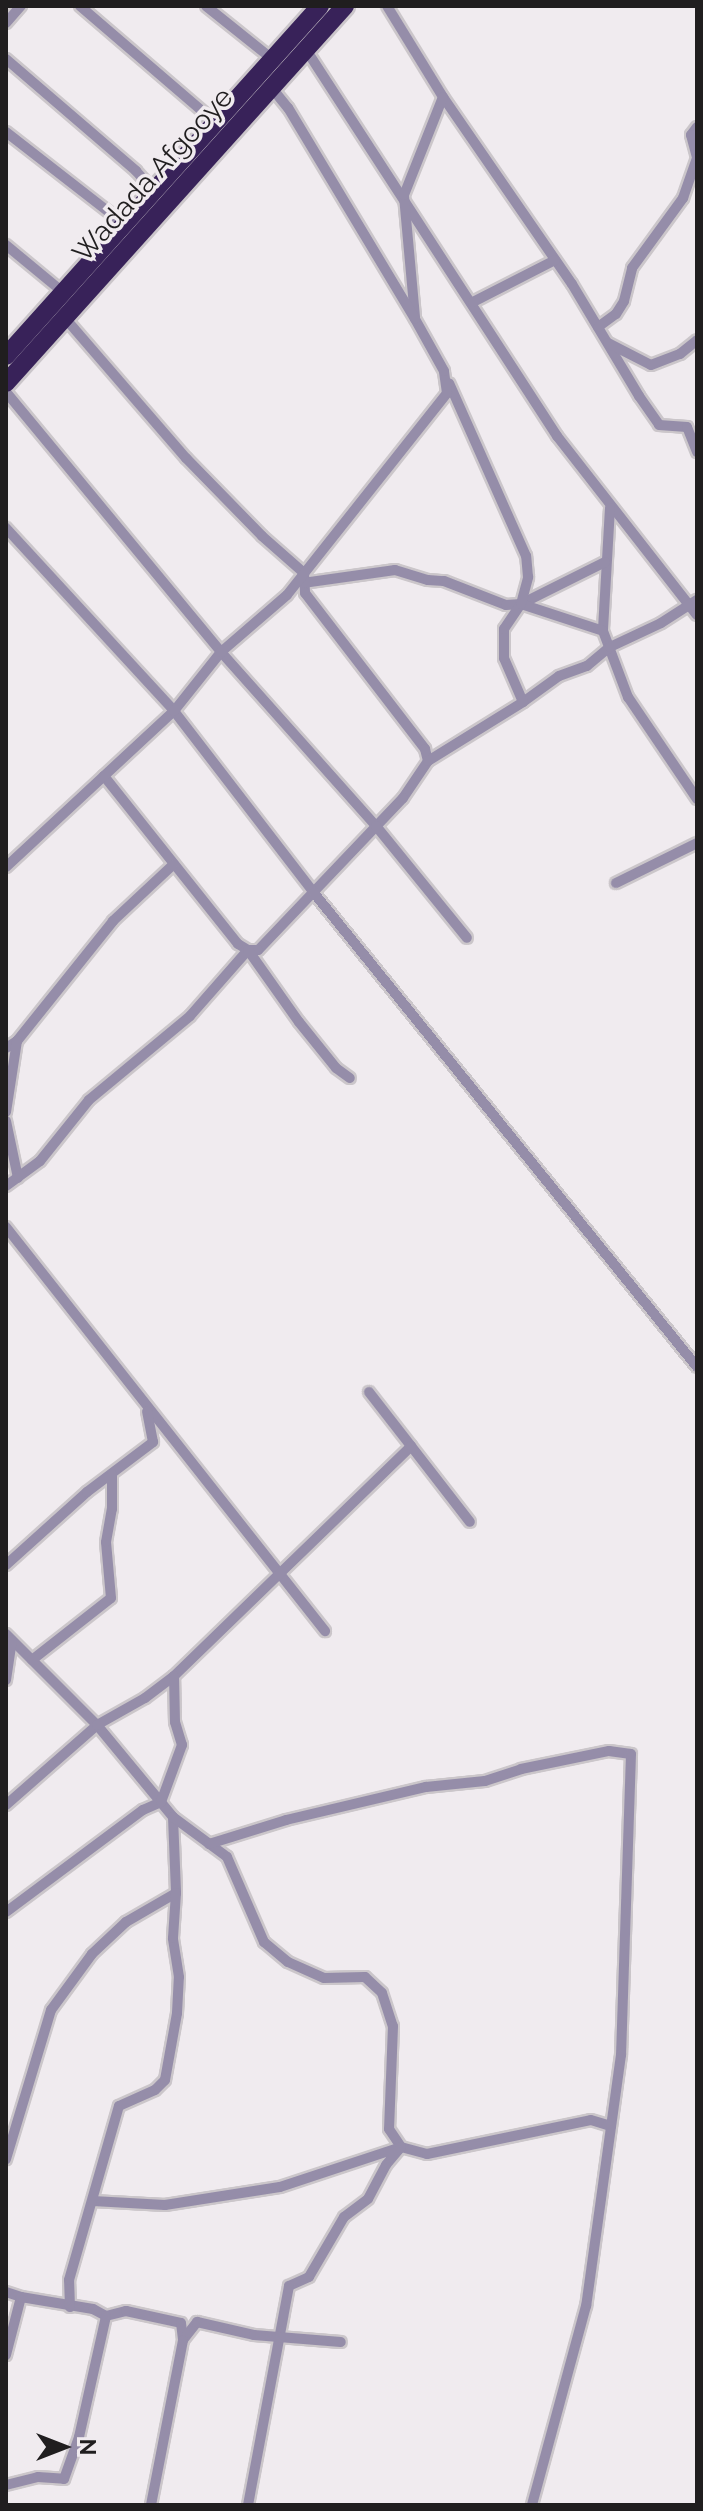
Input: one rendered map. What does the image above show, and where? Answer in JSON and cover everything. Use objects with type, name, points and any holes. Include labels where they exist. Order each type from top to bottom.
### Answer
[{"type":"highway","name":"Wadada Afgooye","points":[[6,356],[320,6]]},
{"type":"highway","name":"Wadada Afgooye","points":[[6,383],[345,6]]},
{"type":"street","points":[[6,23],[21,6]]},
{"type":"street","points":[[80,6],[215,122]]},
{"type":"street","points":[[206,6],[271,58]]},
{"type":"street","points":[[387,6],[443,97],[555,260],[659,425],[687,427],[697,452]]},
{"type":"street","points":[[305,48],[404,195],[557,436],[610,508],[693,602],[697,615]]},
{"type":"street","points":[[6,59],[136,171],[153,190]]},
{"type":"street","points":[[270,86],[288,108],[415,319],[448,381],[526,556],[528,577],[521,604],[504,629],[504,658],[523,702]]},
{"type":"street","points":[[415,319],[404,195],[443,97]]},
{"type":"street","points":[[598,327],[616,314],[624,301],[632,268],[683,198],[697,158],[691,135],[697,127]]},
{"type":"street","points":[[6,133],[124,224]]},
{"type":"street","points":[[6,245],[64,293]]},
{"type":"street","points":[[473,302],[555,260]]},
{"type":"street","points":[[65,318],[186,458],[304,578],[305,593],[425,749],[428,761]]},
{"type":"street","points":[[607,342],[651,365],[680,354],[697,340]]},
{"type":"street","points":[[6,867],[174,711],[221,652],[304,578],[442,404],[448,381]]},
{"type":"street","points":[[6,392],[221,652],[376,826],[467,938]]},
{"type":"street","points":[[610,508],[603,631],[628,697],[697,799]]},
{"type":"street","points":[[6,528],[174,711],[314,893],[697,1367]]},
{"type":"street","points":[[521,604],[605,562]]},
{"type":"street","points":[[304,578],[395,570],[428,580],[444,581],[496,603],[521,604],[603,631]]},
{"type":"street","points":[[6,1186],[40,1161],[89,1100],[190,1016],[248,950],[258,950],[412,787],[428,761],[559,676],[587,666],[610,647],[661,623],[693,602]]},
{"type":"street","points":[[104,776],[238,944],[248,950],[336,1068],[350,1078]]},
{"type":"street","points":[[616,883],[697,843]]},
{"type":"street","points":[[6,1048],[17,1041],[113,921],[174,864]]},
{"type":"street","points":[[6,1112],[17,1041]]},
{"type":"street","points":[[6,1121],[18,1178]]},
{"type":"street","points":[[6,1227],[147,1410],[325,1631]]},
{"type":"street","points":[[369,1392],[470,1522]]},
{"type":"street","points":[[6,1565],[153,1442],[147,1410]]},
{"type":"street","points":[[6,1805],[97,1725],[145,1698],[174,1676],[411,1446]]},
{"type":"street","points":[[32,1660],[111,1598],[106,1542],[112,1474]]},
{"type":"street","points":[[9,1637],[97,1725],[173,1817],[227,1857],[243,1886],[264,1942],[288,1962],[324,1978],[365,1977],[382,1993],[393,2026],[389,2129],[401,2147]]},
{"type":"street","points":[[6,1680],[9,1637]]},
{"type":"street","points":[[6,1912],[131,1818],[161,1802],[182,1745],[175,1722],[174,1676]]},
{"type":"street","points":[[209,1844],[286,1820],[426,1787],[485,1781],[521,1769],[609,1751],[631,1754],[621,2055],[586,2306],[532,2505]]},
{"type":"street","points":[[70,2307],[69,2280],[119,2106],[155,2090],[165,2080],[177,2013],[179,1977],[173,1938],[176,1893],[173,1817]]},
{"type":"street","points":[[6,2159],[51,2010],[92,1954],[115,1933],[176,1893]]},
{"type":"street","points":[[93,2201],[165,2205],[280,2187],[401,2147],[427,2154],[591,2120],[611,2126]]},
{"type":"street","points":[[248,2505],[289,2286],[309,2277],[344,2217],[368,2199],[386,2165],[401,2147]]},
{"type":"street","points":[[6,2292],[70,2307],[93,2309],[106,2316],[126,2311],[181,2323],[183,2340],[151,2505]]},
{"type":"street","points":[[6,2355],[21,2297]]},
{"type":"street","points":[[6,2485],[38,2477],[64,2479],[79,2437],[106,2316]]},
{"type":"street","points":[[183,2340],[197,2322],[280,2337],[341,2342]]}]
